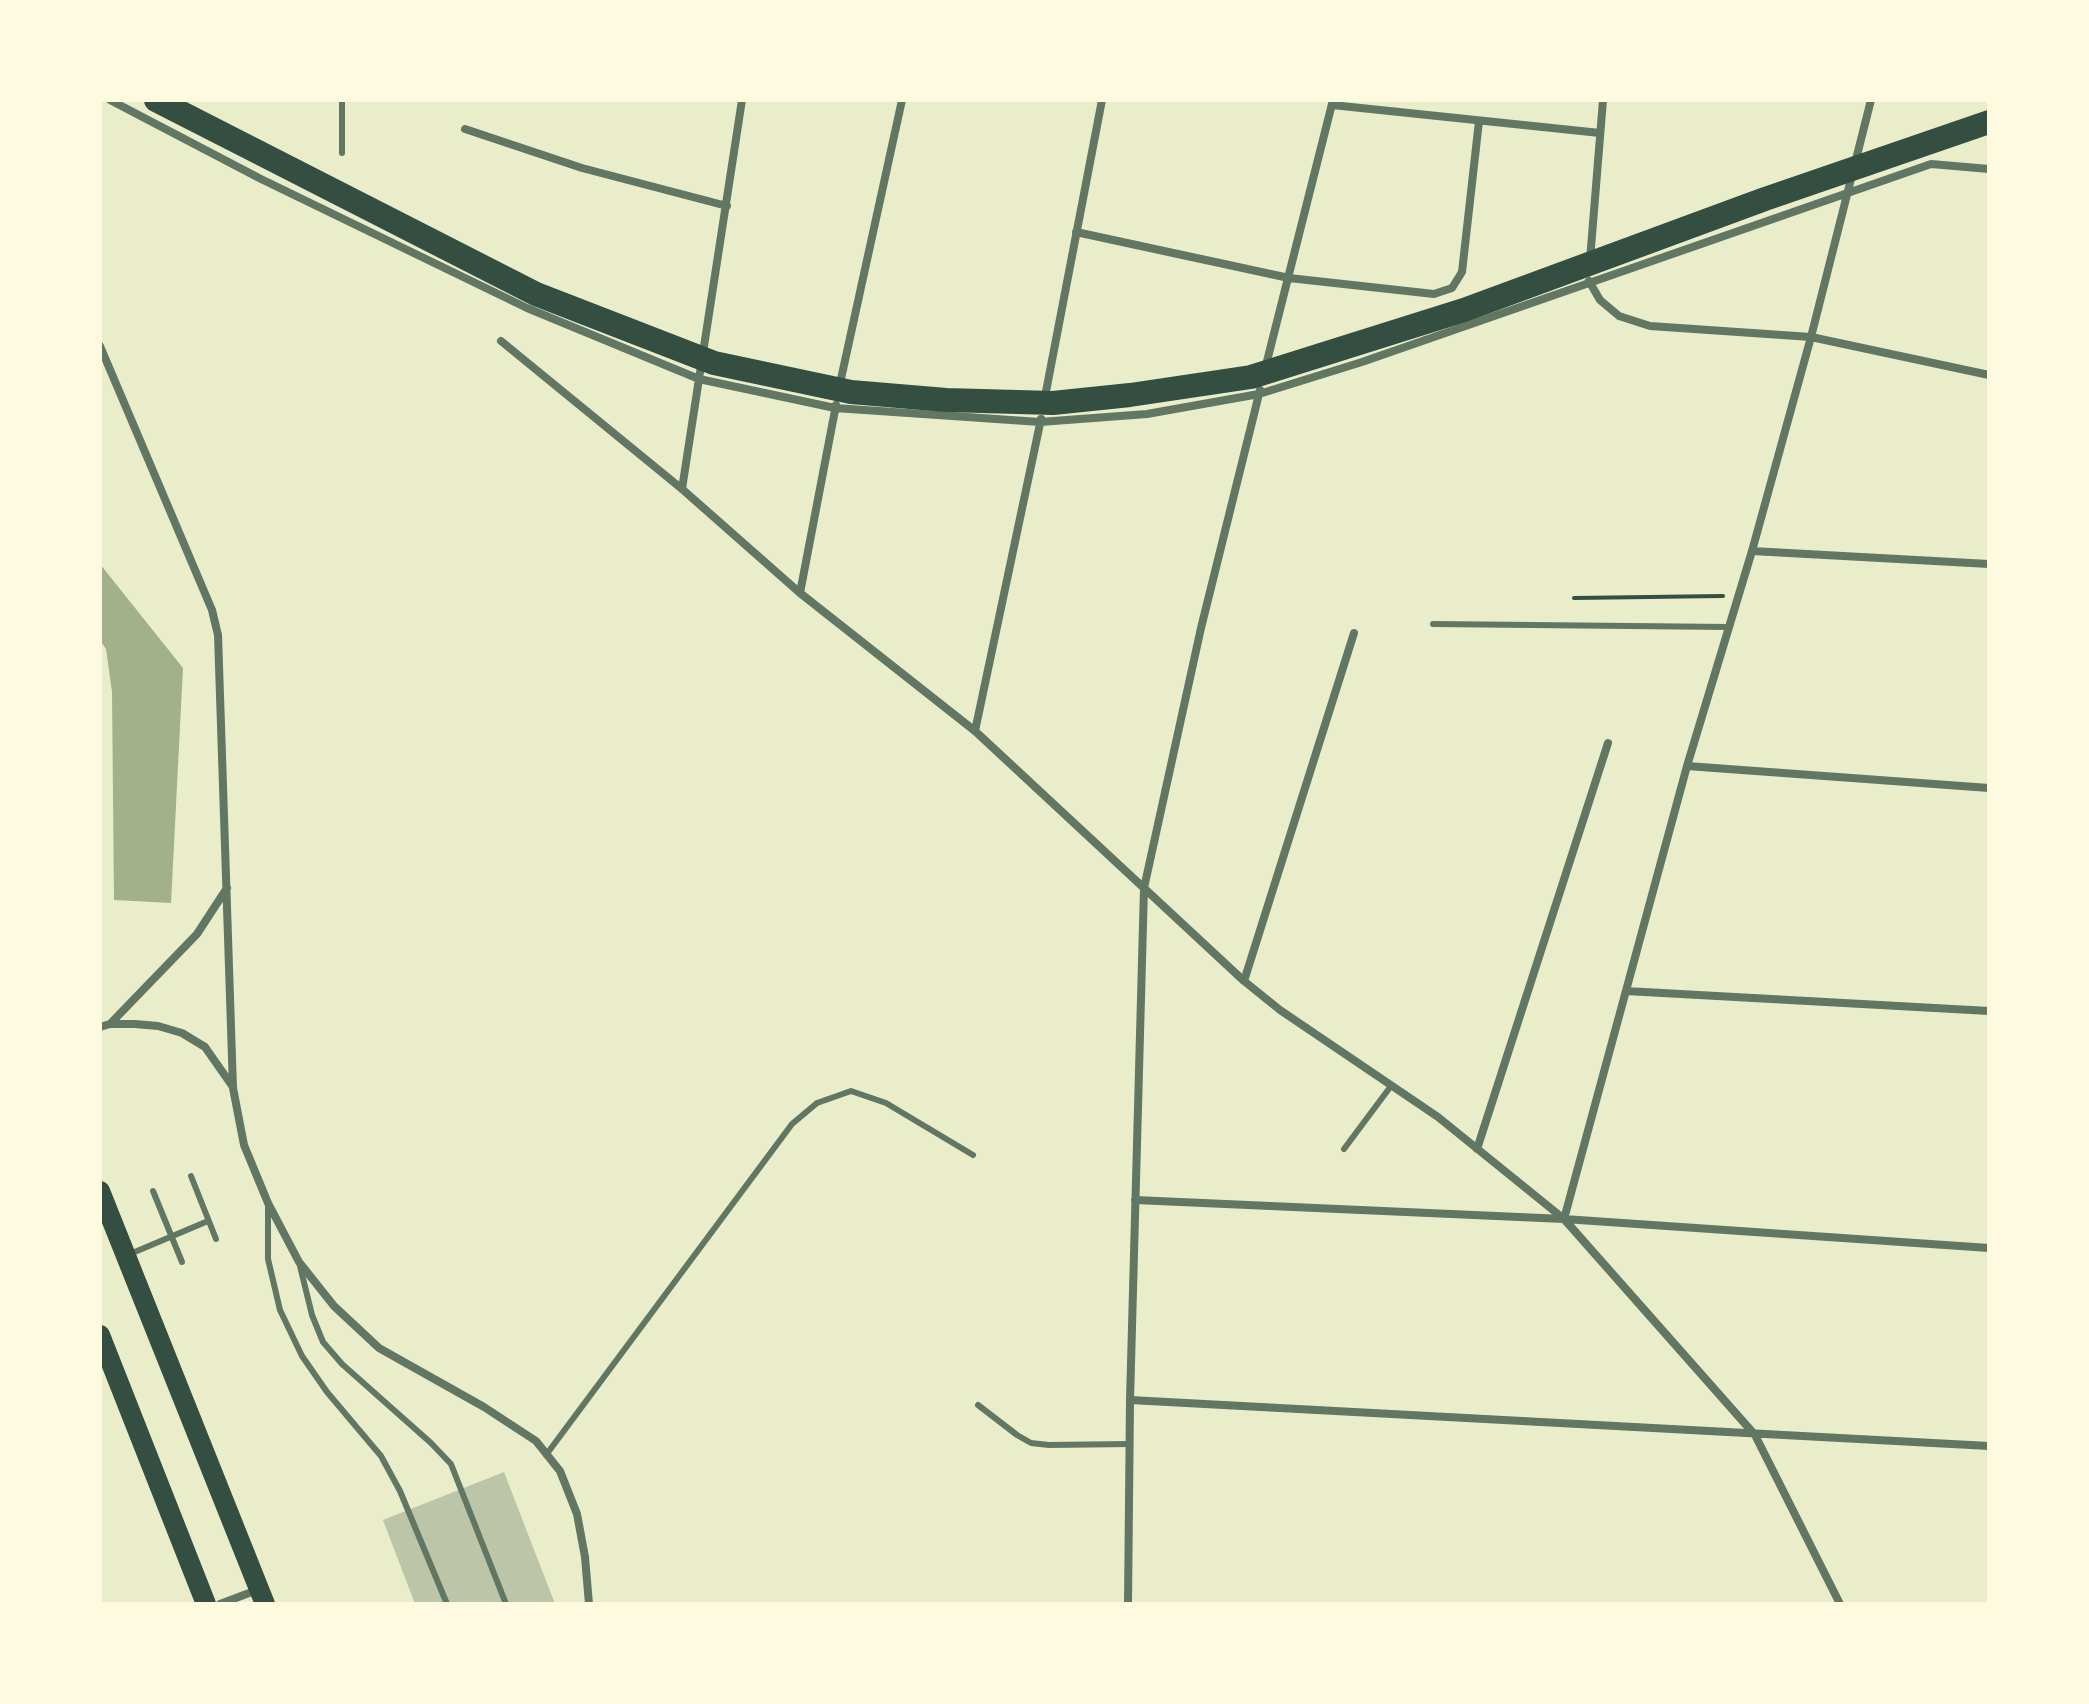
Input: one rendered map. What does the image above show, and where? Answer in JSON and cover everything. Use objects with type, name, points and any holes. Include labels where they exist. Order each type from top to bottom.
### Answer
[{"type":"highway","points":[[156,100],[536,294],[714,363],[851,392],[946,400],[1053,403],[1251,377],[1464,310],[1765,199],[1989,122]]},
{"type":"main road","points":[[100,1191],[262,1596]]},
{"type":"main road","points":[[100,1335],[206,1604]]},
{"type":"street","points":[[110,100],[261,179],[527,308],[699,379],[835,408],[1040,422],[1147,414],[1259,394],[1362,362],[1931,164],[1989,169]]},
{"type":"street","points":[[682,489],[742,100]]},
{"type":"street","points":[[800,593],[835,408],[902,100]]},
{"type":"street","points":[[975,731],[1040,422],[1102,100]]},
{"type":"street","points":[[1603,100],[1589,283],[1600,300],[1619,316],[1650,326],[1811,337],[1989,375]]},
{"type":"street","points":[[1564,1219],[1687,766],[1752,551],[1811,337],[1871,100]]},
{"type":"street","points":[[1128,1604],[1130,1400],[1144,888],[1201,628],[1333,103],[1600,133]]},
{"type":"street","points":[[1076,232],[1289,278],[1434,294],[1452,288],[1462,272],[1479,121]]},
{"type":"street","points":[[465,129],[582,168],[727,206]]},
{"type":"street","points":[[501,341],[682,489],[800,593],[975,731],[1244,981],[1280,1010],[1438,1117],[1564,1219],[1755,1435],[1840,1604]]},
{"type":"street","points":[[100,346],[212,610],[218,635],[233,1088],[244,1145],[268,1203],[299,1262],[334,1306],[379,1348],[484,1407],[536,1441],[560,1471],[577,1514],[589,1604]]},
{"type":"street","points":[[1752,551],[1989,564]]},
{"type":"street","points":[[1244,981],[1354,633]]},
{"type":"street","points":[[1477,1149],[1608,743]]},
{"type":"street","points":[[1687,766],[1989,788]]},
{"type":"street","points":[[110,1024],[197,934],[227,887]]},
{"type":"street","points":[[1626,991],[1989,1011]]},
{"type":"street","points":[[100,1027],[110,1024],[158,1026],[194,1039],[214,1057],[233,1088]]},
{"type":"street","points":[[1135,1200],[1564,1219],[1989,1248]]},
{"type":"street","points":[[1130,1400],[1989,1446]]},
{"type":"street","points":[[220,1604],[262,1596]]},
{"type":"lane","points":[[342,100],[342,153]]},
{"type":"lane","points":[[1433,624],[1728,627]]},
{"type":"lane","points":[[1344,1149],[1391,1086]]},
{"type":"lane","points":[[546,1455],[792,1124],[817,1103],[851,1091],[886,1103],[973,1155]]},
{"type":"lane","points":[[191,1176],[216,1239]]},
{"type":"lane","points":[[153,1191],[182,1262]]},
{"type":"lane","points":[[268,1203],[268,1259],[280,1310],[302,1356],[327,1392],[381,1456],[400,1491],[447,1604]]},
{"type":"lane","points":[[126,1255],[208,1221]]},
{"type":"lane","points":[[299,1262],[312,1315],[323,1342],[342,1364],[451,1464],[506,1604]]},
{"type":"lane","points":[[978,1405],[1031,1443],[1130,1444]]},
{"type":"path","points":[[1574,598],[1737,596]]},
{"type":"shaded area","points":[[100,564],[183,668],[171,903],[114,900],[112,692],[106,649],[100,640]]},
{"type":"building","points":[[504,1472],[555,1604],[415,1604],[383,1520]]}]
